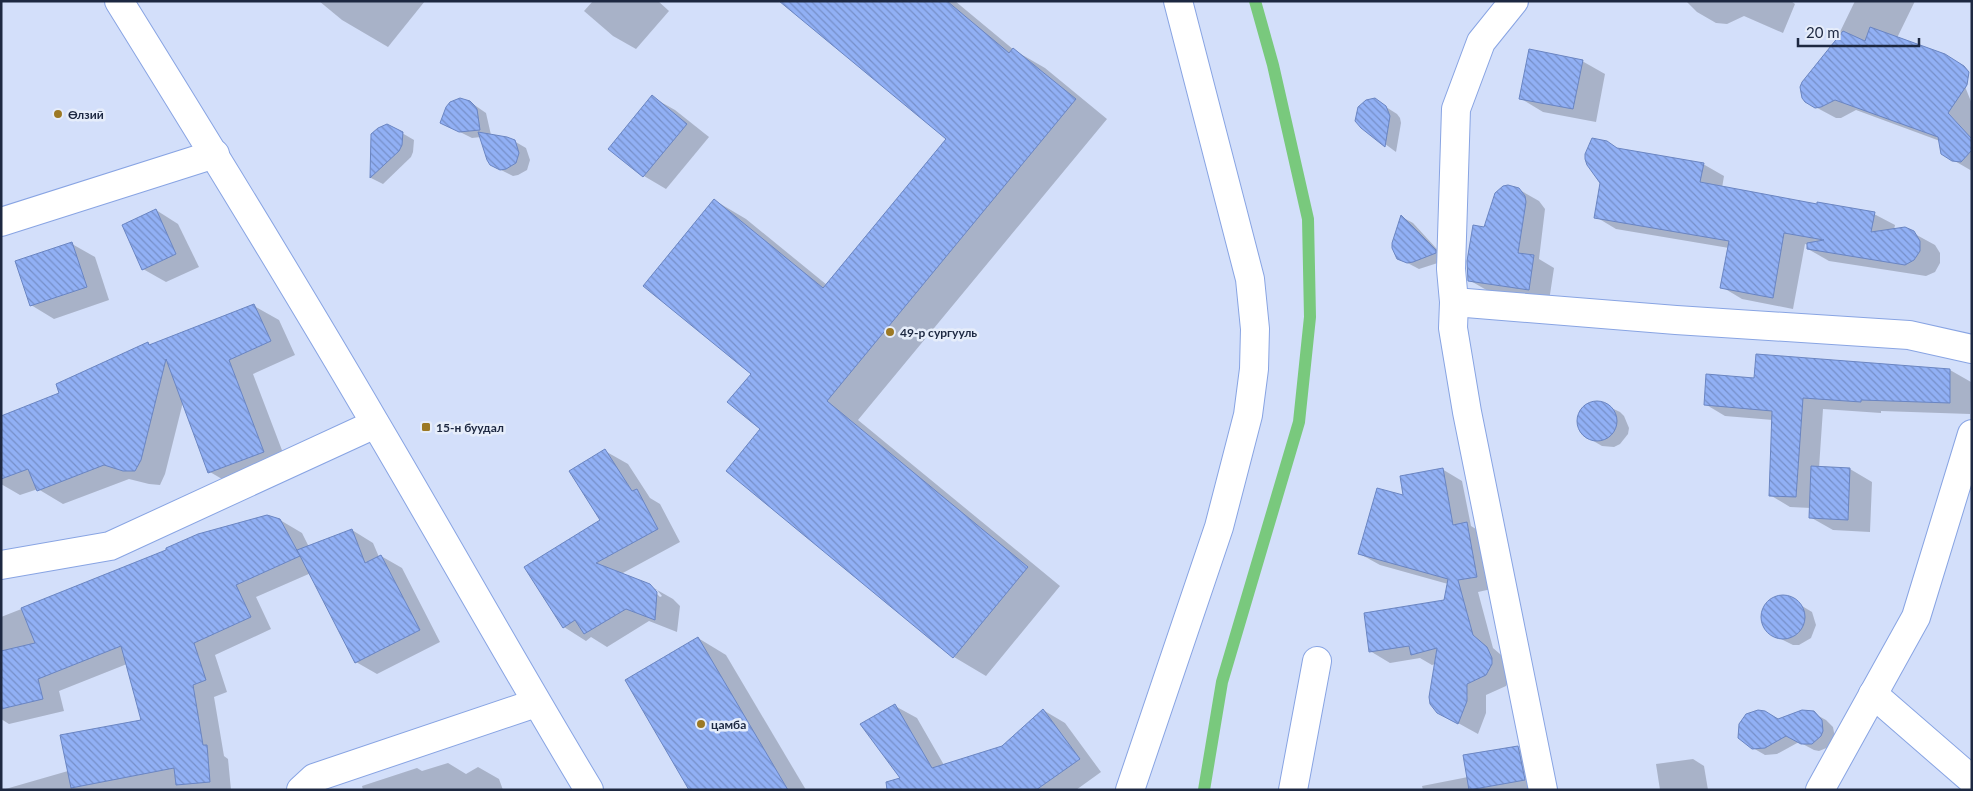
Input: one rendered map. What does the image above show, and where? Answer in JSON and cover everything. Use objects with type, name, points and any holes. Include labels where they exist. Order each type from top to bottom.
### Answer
[{"type":"street","points":[[119,1],[214,154],[376,424],[536,702],[589,790]]},
{"type":"street","points":[[1130,790],[1219,527],[1248,415],[1254,369],[1255,329],[1250,279],[1178,1]]},
{"type":"street","points":[[1514,1],[1481,42],[1456,109],[1451,269],[1454,302],[1453,328],[1467,412],[1543,790]]},
{"type":"street","points":[[1,222],[214,154]]},
{"type":"street","points":[[1454,302],[1676,320],[1908,335],[1972,349]]},
{"type":"street","points":[[1,565],[110,546],[376,424]]},
{"type":"street","points":[[1820,790],[1916,617],[1972,434]]},
{"type":"street","points":[[1292,790],[1317,661]]},
{"type":"street","points":[[1873,694],[1972,780]]},
{"type":"street","points":[[301,790],[314,778],[536,702]]},
{"type":"building","points":[[779,1],[947,1],[1009,53],[1013,48],[1076,99],[827,401],[1028,567],[953,658],[726,471],[760,429],[727,402],[751,374],[643,286],[714,199],[823,288],[946,139]]},
{"type":"building","points":[[1870,27],[1945,54],[1964,66],[1969,72],[1967,85],[1948,113],[1972,139],[1972,150],[1961,162],[1952,161],[1941,154],[1938,137],[1835,100],[1815,108],[1802,98],[1800,87],[1802,82],[1843,31],[1865,41]]},
{"type":"building","points":[[1529,49],[1583,60],[1573,109],[1519,99]]},
{"type":"building","points":[[652,95],[687,124],[643,177],[608,149]]},
{"type":"building","points":[[460,98],[470,101],[477,109],[480,130],[459,132],[440,123],[450,102]]},
{"type":"building","points":[[1375,98],[1386,106],[1390,116],[1385,147],[1355,121],[1358,107],[1366,100]]},
{"type":"building","points":[[387,124],[403,132],[402,145],[399,151],[370,178],[371,134]]},
{"type":"building","points":[[478,132],[515,140],[519,153],[516,163],[500,170],[490,165]]},
{"type":"building","points":[[1592,138],[1607,141],[1617,148],[1704,163],[1700,182],[1817,204],[1817,202],[1875,212],[1871,232],[1905,227],[1914,231],[1920,241],[1920,251],[1914,260],[1905,265],[1807,249],[1807,243],[1824,240],[1784,233],[1773,298],[1720,288],[1729,241],[1594,218],[1600,183],[1585,159],[1585,154]]},
{"type":"building","points":[[1508,185],[1519,188],[1525,196],[1526,202],[1518,253],[1534,255],[1529,290],[1468,281],[1467,261],[1473,225],[1484,227],[1495,193],[1503,186]]},
{"type":"building","points":[[156,209],[176,254],[142,270],[122,225]]},
{"type":"building","points":[[1401,215],[1436,250],[1436,253],[1407,263],[1397,259],[1392,243]]},
{"type":"building","points":[[72,242],[87,287],[30,306],[15,261]]},
{"type":"building","points":[[254,304],[271,341],[229,360],[264,452],[208,473],[166,359],[141,460],[135,471],[123,471],[104,465],[37,491],[28,469],[1,479],[1,416],[59,393],[56,384],[148,342],[149,345]]},
{"type":"building","points":[[1756,354],[1950,369],[1950,403],[1861,400],[1861,402],[1803,398],[1796,497],[1769,496],[1772,411],[1704,405],[1706,374],[1754,378]]},
{"type":"building","points":[[1601,401],[1608,404],[1614,410],[1617,421],[1616,429],[1608,438],[1601,441],[1593,441],[1586,438],[1578,429],[1577,417],[1580,410],[1589,402]]},
{"type":"building","points":[[605,449],[632,491],[637,489],[658,529],[596,563],[650,584],[657,592],[655,620],[626,609],[584,634],[575,620],[563,628],[524,567],[600,520],[569,471]]},
{"type":"building","points":[[1811,466],[1850,468],[1848,520],[1809,518]]},
{"type":"building","points":[[1443,468],[1453,525],[1467,522],[1477,577],[1458,580],[1473,635],[1487,647],[1492,658],[1492,664],[1486,675],[1467,684],[1467,701],[1458,724],[1437,713],[1430,704],[1429,697],[1437,648],[1411,655],[1409,646],[1369,652],[1364,613],[1444,600],[1448,579],[1358,554],[1377,488],[1403,495],[1400,476]]},
{"type":"building","points":[[267,515],[280,519],[300,556],[236,585],[251,617],[194,643],[206,680],[193,685],[203,745],[207,745],[210,782],[176,785],[174,768],[71,788],[60,735],[141,720],[121,646],[38,679],[43,699],[1,709],[1,651],[35,643],[21,608],[166,550],[166,548],[198,534]]},
{"type":"building","points":[[352,529],[365,563],[381,555],[420,630],[355,663],[297,550]]},
{"type":"building","points":[[1783,595],[1795,599],[1801,605],[1805,617],[1801,629],[1795,635],[1783,639],[1771,635],[1765,629],[1761,617],[1765,605],[1771,599]]},
{"type":"building","points":[[698,637],[788,790],[689,790],[625,680]]},
{"type":"building","points":[[895,704],[932,768],[1002,746],[1043,709],[1080,759],[1036,790],[887,790],[886,782],[900,778],[860,724]]},
{"type":"building","points":[[1758,710],[1765,711],[1778,719],[1802,710],[1814,711],[1822,720],[1823,731],[1821,736],[1812,744],[1801,744],[1786,736],[1765,748],[1752,749],[1738,738],[1739,724],[1746,714]]},
{"type":"building","points":[[1518,746],[1525,780],[1469,790],[1463,755]]},
{"type":"waterway","points":[[1204,790],[1222,682],[1299,422],[1310,317],[1308,219],[1273,65],[1255,1]]},
{"type":"place","name":"Өлзий","points":[[58,114]]},
{"type":"place","name":"49-р сургууль","points":[[890,332]]},
{"type":"place","name":"15-н буудал","points":[[426,427]]},
{"type":"place","name":"цамба","points":[[701,724]]}]
